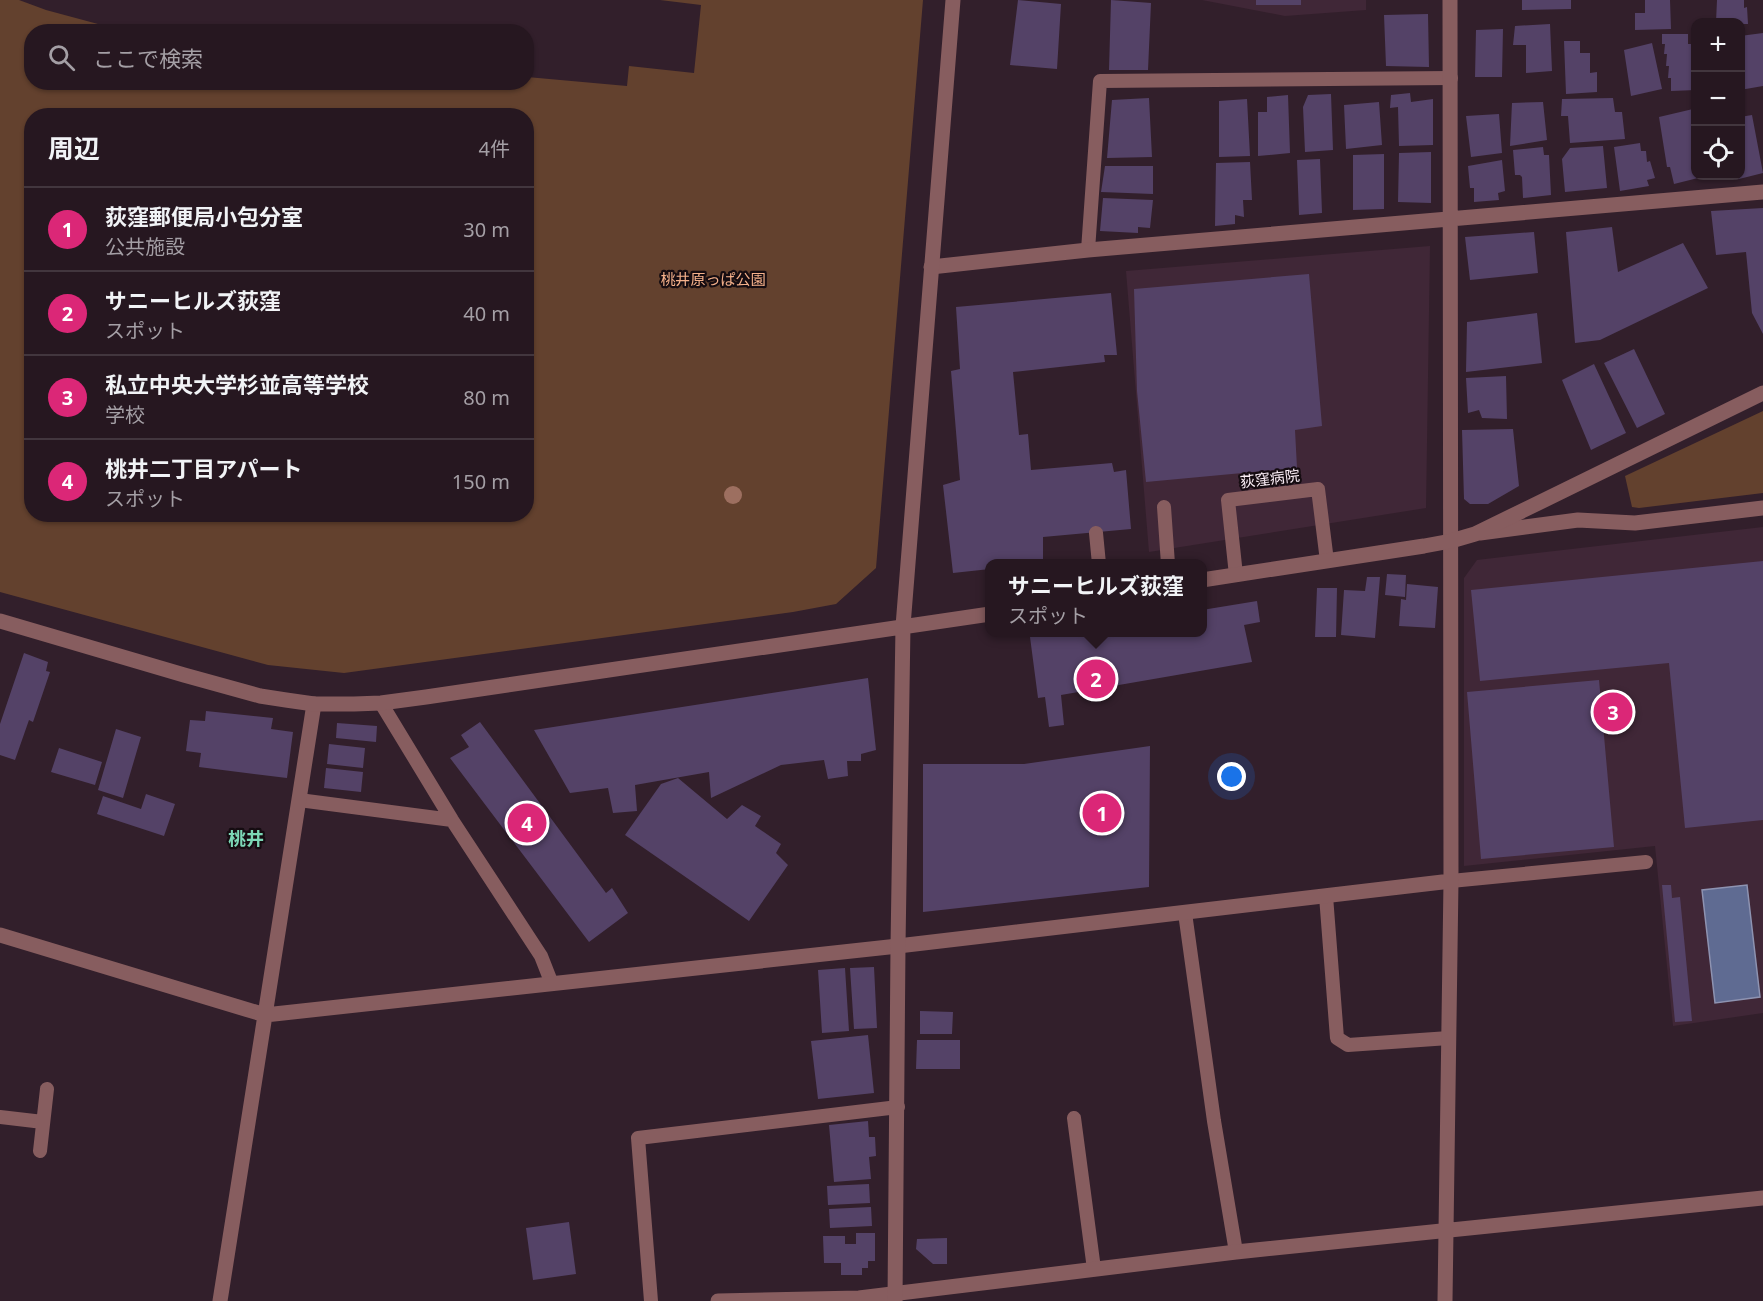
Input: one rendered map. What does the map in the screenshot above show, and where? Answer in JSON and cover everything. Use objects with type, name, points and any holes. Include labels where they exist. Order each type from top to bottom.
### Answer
[{"type":"street","points":[[895,1297],[903,627],[953,0]]},
{"type":"street","points":[[1445,1301],[1451,881],[1450,0]]},
{"type":"street","points":[[931,267],[1088,250],[1763,192]]},
{"type":"street","points":[[1475,534],[1763,393]]},
{"type":"street","points":[[1207,579],[1451,541],[1475,534],[1578,520],[1635,523],[1763,508]]},
{"type":"street","points":[[0,621],[260,696],[314,704],[381,702],[426,697],[985,615]]},
{"type":"street","points":[[220,1301],[314,704]]},
{"type":"street","points":[[0,935],[266,1015],[898,946],[1451,881]]},
{"type":"street","points":[[718,1301],[895,1297],[1236,1252],[1763,1198]]},
{"type":"lane","points":[[1088,250],[1100,81],[1451,78]]},
{"type":"lane","name":"荻窪病院","points":[[1236,575],[1228,500],[1318,489],[1327,561]]},
{"type":"lane","points":[[1164,507],[1168,559]]},
{"type":"lane","points":[[1096,532],[1099,559]]},
{"type":"lane","points":[[381,702],[452,820],[541,956],[552,984]]},
{"type":"lane","points":[[299,800],[452,820]]},
{"type":"lane","points":[[1451,881],[1646,862]]},
{"type":"lane","points":[[1326,896],[1337,1038],[1348,1046],[1449,1038]]},
{"type":"lane","points":[[1185,913],[1214,1121],[1236,1252]]},
{"type":"lane","points":[[40,1151],[47,1089]]},
{"type":"lane","points":[[651,1301],[638,1138],[898,1107]]},
{"type":"lane","points":[[0,1117],[43,1122]]},
{"type":"lane","points":[[1074,1118],[1094,1269]]},
{"type":"shaded area","points":[[1202,0],[1366,0],[1366,10],[1285,16]]},
{"type":"shaded area","points":[[1430,246],[1426,508],[1149,552],[1126,271]]},
{"type":"shaded area","points":[[1763,527],[1763,1013],[1673,1026],[1655,846],[1464,866],[1464,578],[1477,560]]},
{"type":"green space","name":"桃井原っぱ公園","points":[[0,0],[19,0],[98,24],[24,24],[24,90],[534,90],[534,78],[627,86],[629,66],[694,73],[701,5],[660,0],[923,0],[876,568],[836,604],[793,612],[344,673],[268,665],[0,592]]},
{"type":"green space","points":[[1763,411],[1763,493],[1632,507],[1625,476]]},
{"type":"water","points":[[1747,885],[1760,997],[1715,1003],[1702,890]]},
{"type":"building","points":[[1018,0],[1061,4],[1057,69],[1010,65]]},
{"type":"building","points":[[1111,0],[1151,3],[1148,70],[1109,70]]},
{"type":"building","points":[[1256,0],[1301,0],[1301,5],[1256,5]]},
{"type":"building","points":[[1522,0],[1571,0],[1571,9],[1522,10]]},
{"type":"building","points":[[1645,0],[1670,0],[1671,29],[1635,30],[1635,13],[1645,13]]},
{"type":"building","points":[[1717,0],[1744,0],[1744,8],[1747,7],[1748,24],[1745,24],[1745,18],[1716,18]]},
{"type":"building","points":[[1428,14],[1429,67],[1386,66],[1384,15]]},
{"type":"building","points":[[1550,24],[1552,71],[1526,73],[1526,45],[1513,45],[1515,26]]},
{"type":"building","points":[[1503,29],[1502,77],[1475,77],[1476,30]]},
{"type":"building","points":[[1763,33],[1763,86],[1745,89],[1745,72],[1745,35]]},
{"type":"building","points":[[1662,34],[1688,34],[1688,44],[1691,44],[1691,90],[1671,91],[1671,78],[1668,78],[1669,66],[1666,66],[1667,54],[1664,54],[1665,44],[1662,44]]},
{"type":"building","points":[[1564,41],[1580,41],[1580,53],[1590,53],[1590,73],[1597,72],[1597,92],[1566,94]]},
{"type":"building","points":[[1652,43],[1662,89],[1631,96],[1624,50]]},
{"type":"building","points":[[1410,93],[1411,102],[1433,99],[1433,145],[1399,146],[1398,107],[1390,108],[1391,95]]},
{"type":"building","points":[[1331,94],[1333,150],[1305,152],[1303,107],[1308,95]]},
{"type":"building","points":[[1288,95],[1290,153],[1258,156],[1258,112],[1267,112],[1267,97]]},
{"type":"building","points":[[1149,98],[1152,157],[1107,158],[1112,100]]},
{"type":"building","points":[[1613,98],[1615,112],[1622,112],[1625,139],[1570,143],[1568,116],[1561,116],[1562,99]]},
{"type":"building","points":[[1247,99],[1250,156],[1219,157],[1219,101]]},
{"type":"building","points":[[1379,102],[1382,145],[1346,149],[1344,105]]},
{"type":"building","points":[[1543,102],[1547,140],[1510,146],[1512,103]]},
{"type":"building","points":[[1691,109],[1691,180],[1674,184],[1670,167],[1667,167],[1659,117]]},
{"type":"building","points":[[1499,114],[1502,153],[1471,157],[1466,116]]},
{"type":"building","points":[[1752,115],[1763,173],[1745,178],[1745,126],[1745,116]]},
{"type":"building","points":[[1640,143],[1641,151],[1646,151],[1647,162],[1650,161],[1655,178],[1647,180],[1649,186],[1620,191],[1614,147]]},
{"type":"building","points":[[1603,146],[1607,188],[1565,192],[1562,159],[1570,148]]},
{"type":"building","points":[[1543,147],[1544,155],[1549,155],[1551,195],[1523,198],[1522,177],[1515,175],[1513,150]]},
{"type":"building","points":[[1431,152],[1431,203],[1398,202],[1399,153]]},
{"type":"building","points":[[1384,154],[1384,209],[1353,210],[1353,155]]},
{"type":"building","points":[[1320,159],[1322,213],[1299,215],[1297,160]]},
{"type":"building","points":[[1502,160],[1505,191],[1498,193],[1499,200],[1474,202],[1474,188],[1470,188],[1468,166]]},
{"type":"building","points":[[1250,162],[1252,200],[1243,200],[1244,217],[1235,215],[1235,224],[1215,226],[1216,163]]},
{"type":"building","points":[[1105,166],[1153,166],[1153,194],[1101,192]]},
{"type":"building","points":[[1103,198],[1153,200],[1150,228],[1138,227],[1138,233],[1100,231]]},
{"type":"building","points":[[1763,208],[1763,334],[1752,313],[1746,252],[1716,255],[1711,211]]},
{"type":"building","points":[[1612,227],[1618,272],[1683,243],[1708,288],[1600,340],[1575,343],[1566,232]]},
{"type":"building","points":[[1534,232],[1538,273],[1470,280],[1465,237]]},
{"type":"building","points":[[1309,274],[1322,426],[1295,430],[1297,468],[1146,482],[1137,391],[1134,289]]},
{"type":"building","points":[[1111,293],[1117,355],[1104,355],[1105,362],[1013,372],[1019,435],[1028,434],[1031,470],[1112,463],[1114,472],[1126,470],[1131,529],[1043,537],[1043,559],[985,559],[985,570],[953,573],[943,485],[960,480],[951,371],[960,369],[956,307]]},
{"type":"building","points":[[1537,313],[1542,363],[1466,372],[1467,322]]},
{"type":"building","points":[[1634,349],[1665,414],[1637,428],[1604,363]]},
{"type":"building","points":[[1594,364],[1626,433],[1591,450],[1562,380]]},
{"type":"building","points":[[1506,376],[1507,419],[1482,418],[1479,410],[1468,413],[1466,378]]},
{"type":"building","points":[[1513,429],[1519,486],[1488,504],[1470,504],[1464,499],[1462,430]]},
{"type":"building","points":[[1763,561],[1763,820],[1685,828],[1669,663],[1480,681],[1471,590]]},
{"type":"building","points":[[1387,574],[1406,575],[1405,597],[1385,595]]},
{"type":"building","points":[[1367,577],[1380,577],[1375,638],[1341,635],[1344,590],[1365,591]]},
{"type":"building","points":[[1407,584],[1438,587],[1435,628],[1399,626],[1401,599],[1406,600]]},
{"type":"building","points":[[1317,588],[1337,588],[1336,637],[1315,637]]},
{"type":"building","points":[[1257,601],[1260,622],[1244,625],[1252,662],[1061,695],[1064,725],[1049,727],[1045,697],[1038,698],[1030,637],[1207,637],[1207,609]]},
{"type":"building","points":[[24,653],[48,662],[46,671],[50,672],[33,722],[29,720],[15,760],[0,755],[0,724]]},
{"type":"building","points":[[868,678],[876,750],[861,754],[861,761],[847,761],[848,776],[828,779],[824,760],[781,765],[711,798],[709,772],[635,785],[637,811],[613,813],[608,788],[570,793],[534,730]]},
{"type":"building","points":[[1599,680],[1614,847],[1481,859],[1467,692]]},
{"type":"building","points":[[206,711],[273,718],[271,729],[293,732],[287,778],[199,767],[201,753],[186,751],[190,720],[205,721]]},
{"type":"building","points":[[480,722],[606,893],[612,888],[628,913],[589,942],[450,758],[469,747],[461,735]]},
{"type":"building","points":[[337,723],[377,726],[376,742],[336,738]]},
{"type":"building","points":[[116,729],[141,737],[123,798],[98,790]]},
{"type":"building","points":[[329,744],[365,748],[363,768],[327,764]]},
{"type":"building","points":[[1150,746],[1149,887],[923,912],[923,764],[1024,764]]},
{"type":"building","points":[[59,748],[102,762],[95,785],[51,772]]},
{"type":"building","points":[[326,768],[363,772],[361,792],[324,788]]},
{"type":"building","points":[[678,778],[727,819],[742,805],[761,816],[755,826],[781,844],[776,853],[788,865],[749,921],[625,835],[661,784]]},
{"type":"building","points":[[146,794],[175,804],[164,836],[97,814],[103,796],[141,809]]},
{"type":"building","points":[[1662,885],[1671,885],[1672,898],[1680,897],[1692,1021],[1675,1022]]},
{"type":"building","points":[[874,967],[877,1028],[854,1029],[850,968]]},
{"type":"building","points":[[845,968],[849,1031],[822,1033],[818,970]]},
{"type":"building","points":[[920,1011],[953,1012],[952,1034],[920,1034]]},
{"type":"building","points":[[868,1035],[874,1093],[818,1099],[811,1041]]},
{"type":"building","points":[[917,1040],[960,1040],[960,1069],[916,1069]]},
{"type":"building","points":[[868,1121],[869,1137],[875,1137],[876,1156],[869,1157],[871,1179],[834,1182],[829,1125]]},
{"type":"building","points":[[869,1184],[870,1203],[828,1205],[827,1186]]},
{"type":"building","points":[[871,1207],[872,1226],[830,1228],[829,1209]]},
{"type":"building","points":[[569,1222],[576,1274],[533,1280],[526,1228]]},
{"type":"building","points":[[856,1233],[875,1233],[875,1261],[868,1261],[868,1268],[862,1268],[862,1275],[841,1275],[841,1263],[824,1263],[823,1236],[845,1236],[845,1244],[856,1244]]},
{"type":"building","points":[[947,1238],[947,1264],[933,1264],[916,1249],[917,1239]]},
{"type":"place","name":"サニーヒルズ荻窪","points":[[1096,679]]},
{"type":"place","name":"私立中央大学杉並高等学校","points":[[1613,712]]},
{"type":"place","name":"荻窪郵便局小包分室","points":[[1102,813]]},
{"type":"place","name":"桃井二丁目アパート","points":[[527,823]]},
{"type":"district","name":"桃井","points":[[246,839]]}]
